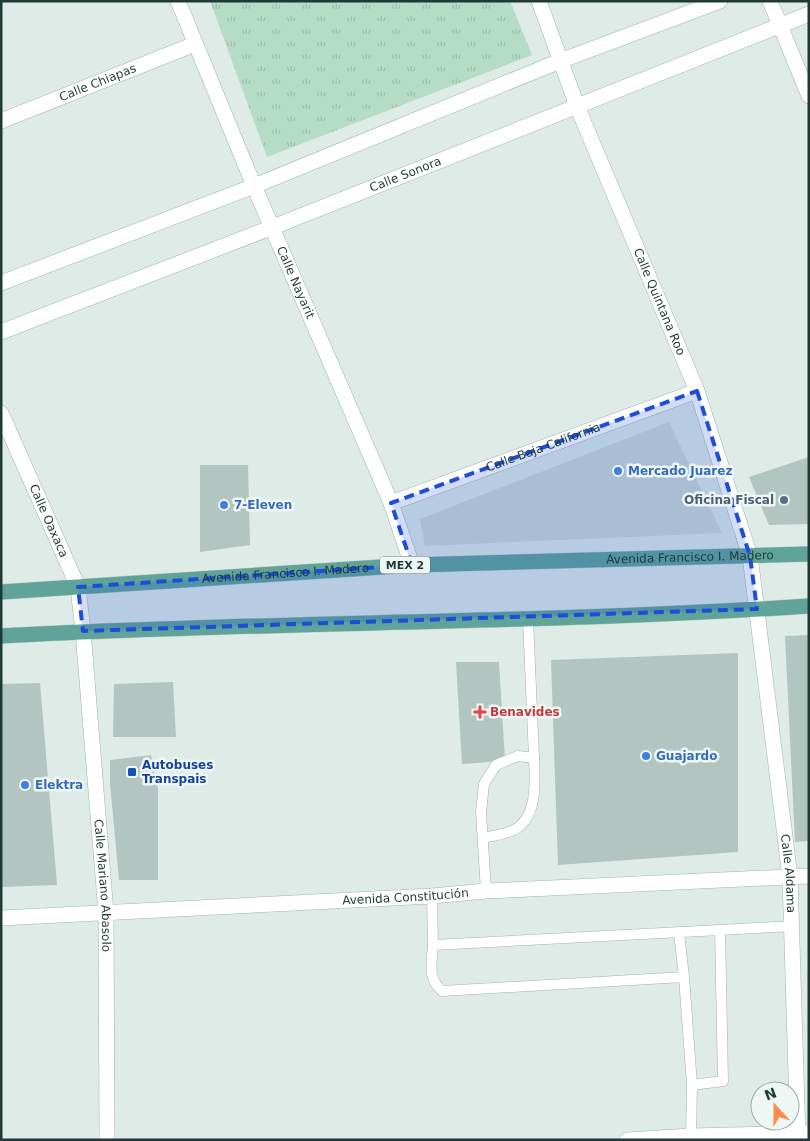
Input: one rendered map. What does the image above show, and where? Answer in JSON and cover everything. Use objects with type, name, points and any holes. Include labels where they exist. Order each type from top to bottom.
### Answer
[{"type":"main road","name":"Avenida Francisco I. Madero","points":[[1,592],[412,565],[809,554]]},
{"type":"main road","points":[[1,636],[83,631],[528,619],[809,606]]},
{"type":"street","name":"Calle Nayarit","points":[[178,1],[254,186],[391,503],[412,565]]},
{"type":"street","name":"Calle Quintana Roo","points":[[539,1],[577,106],[697,391],[750,556],[757,609]]},
{"type":"street","points":[[1,283],[254,186],[560,61],[720,1]]},
{"type":"street","points":[[770,1],[809,96]]},
{"type":"street","name":"Calle Sonora","points":[[1,332],[273,227],[809,14]]},
{"type":"street","name":"Calle Chiapas","points":[[1,121],[195,44]]},
{"type":"street","name":"Calle Baja California","points":[[391,503],[697,391]]},
{"type":"street","name":"Calle Oaxaca","points":[[1,413],[78,587],[83,631]]},
{"type":"street","name":"Calle Aldama","points":[[757,609],[790,877],[802,1136]]},
{"type":"street","name":"Calle Mariano Abasolo","points":[[83,631],[106,913],[107,1140]]},
{"type":"street","name":"Avenida Constitución","points":[[1,918],[432,896],[486,891],[809,876]]},
{"type":"street","points":[[627,1140],[691,1136],[802,1136]]},
{"type":"lane","points":[[484,838],[514,830],[528,818],[535,784],[528,619]]},
{"type":"lane","points":[[486,891],[481,812],[484,784],[496,765],[518,756],[534,758]]},
{"type":"lane","points":[[432,896],[433,945],[431,975],[435,984],[442,991],[684,977]]},
{"type":"lane","points":[[433,945],[793,926]]},
{"type":"lane","points":[[692,1084],[723,1081],[720,930]]},
{"type":"lane","points":[[679,933],[692,1084],[691,1136]]},
{"type":"highlighted area","points":[[697,391],[750,556],[757,609],[83,631],[78,587],[412,565],[391,503]]},
{"type":"shaded area","name":"Mercado Juarez","points":[[669,422],[722,533],[425,546],[420,519]]},
{"type":"green space","points":[[210,1],[510,1],[532,55],[267,157]]},
{"type":"building","name":"Oficina Fiscal","points":[[809,457],[809,524],[769,525],[749,477]]},
{"type":"building","name":"7-Eleven","points":[[200,465],[248,465],[250,545],[200,552]]},
{"type":"building","points":[[809,635],[809,841],[795,842],[785,636]]},
{"type":"building","name":"Guajardo","points":[[738,653],[738,852],[558,865],[551,660]]},
{"type":"building","name":"Benavides","points":[[456,662],[499,662],[505,761],[462,764]]},
{"type":"building","points":[[173,682],[176,737],[113,737],[114,684]]},
{"type":"building","name":"Elektra","points":[[40,683],[57,885],[1,887],[1,684]]},
{"type":"building","points":[[151,755],[158,789],[158,880],[119,880],[110,784],[110,760]]},
{"type":"place","name":"Mercado Juarez","points":[[618,471]]},
{"type":"place","name":"Oficina Fiscal","points":[[784,500]]},
{"type":"place","name":"7-Eleven","points":[[224,505]]},
{"type":"place","name":"Benavides","points":[[480,712]]},
{"type":"place","name":"Guajardo","points":[[646,756]]},
{"type":"place","name":"Autobuses Transpais","points":[[132,772]]},
{"type":"place","name":"Elektra","points":[[25,785]]}]
